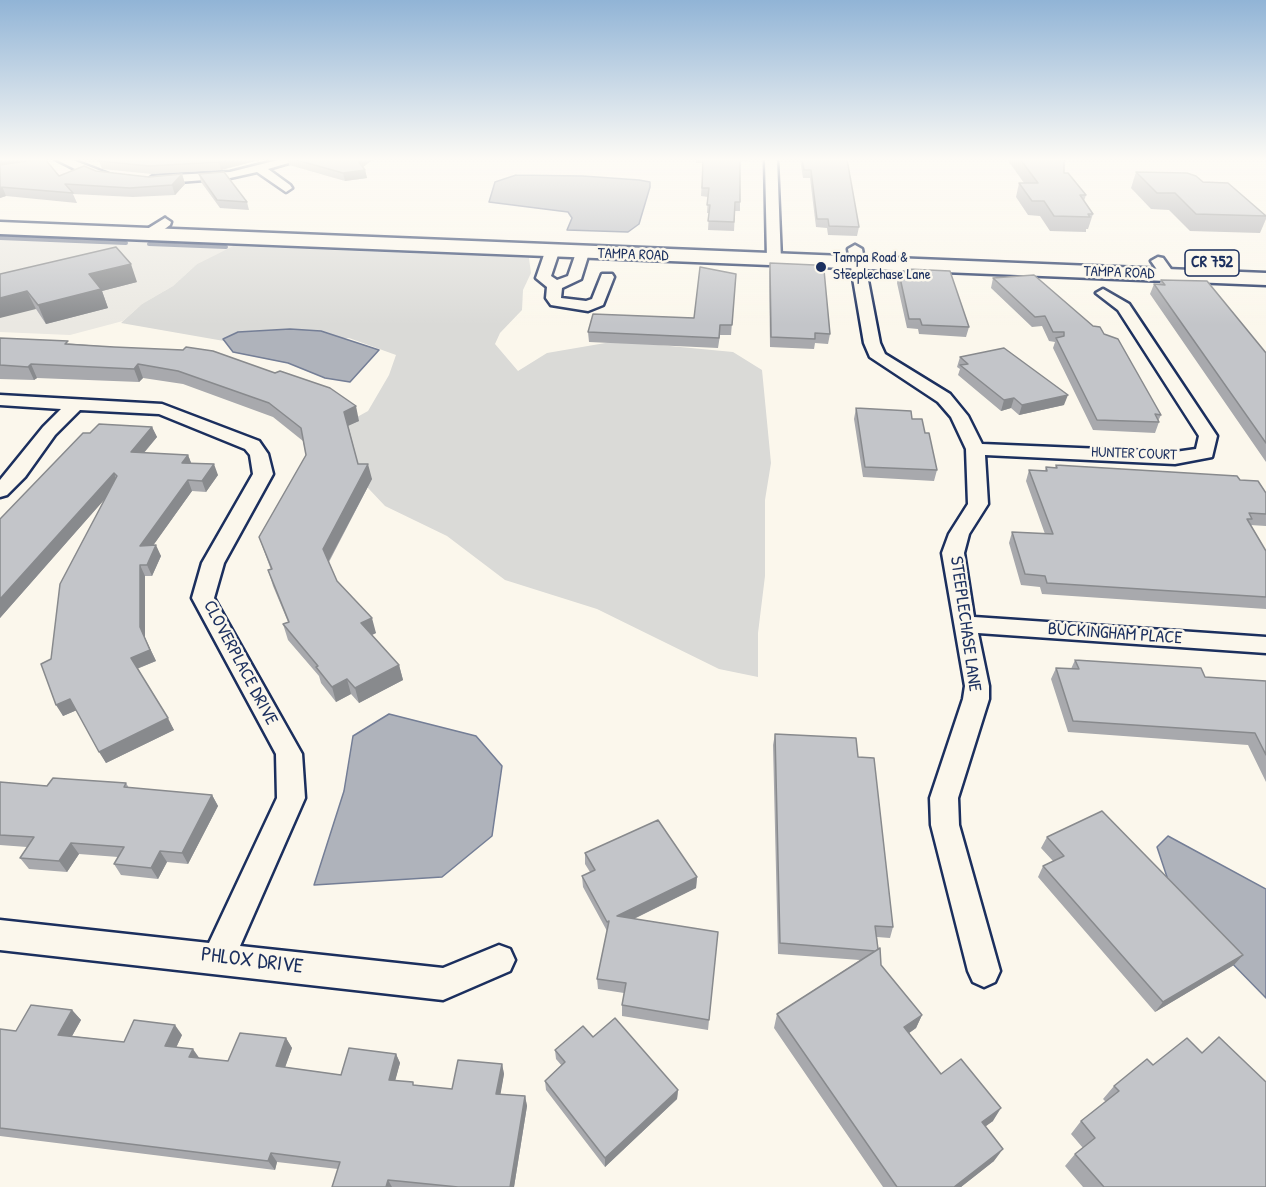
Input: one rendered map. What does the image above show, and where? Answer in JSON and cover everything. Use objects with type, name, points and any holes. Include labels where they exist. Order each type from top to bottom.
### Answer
[{"type":"main road","name":"TAMPA ROAD","points":[[0,215],[157,228],[582,254],[774,252]]},
{"type":"main road","name":"TAMPA ROAD","points":[[0,228],[157,228],[774,252],[1163,268],[1266,279]]},
{"type":"main road","name":"TAMPA ROAD","points":[[1163,268],[1266,265]]},
{"type":"street","points":[[773,214],[774,252]]},
{"type":"street","points":[[552,252],[543,278],[555,285],[574,279],[582,254]]},
{"type":"street","name":"STEEPLECHASE LANE","points":[[856,256],[872,343],[878,357],[944,398],[959,416],[975,449],[978,504],[959,534],[953,553],[977,686],[976,699],[944,798],[945,825],[984,971]]},
{"type":"street","points":[[555,285],[553,298],[556,302],[588,306],[598,302],[607,277]]},
{"type":"street","name":"HUNTER COURT","points":[[975,449],[1175,458],[1204,453],[1208,436],[1124,307],[1103,293]]},
{"type":"street","name":"CLOVERPLACE DRIVE","points":[[0,400],[162,409],[252,445],[259,454],[263,474],[213,563],[203,598],[289,754],[291,798],[219,957]]},
{"type":"street","points":[[0,491],[18,472],[49,431],[76,404]]},
{"type":"street","name":"BUCKINGHAM PLACE","points":[[964,624],[1266,645]]},
{"type":"street","name":"PHLOX DRIVE","points":[[0,935],[219,957],[443,984],[499,960]]},
{"type":"shaded area","points":[[570,214],[642,214],[639,224],[628,232],[567,230],[572,218]]},
{"type":"shaded area","points":[[0,236],[233,246],[197,264],[173,286],[142,304],[123,321],[70,335],[0,332]]},
{"type":"shaded area","points":[[233,246],[529,258],[531,273],[523,290],[522,310],[500,333],[495,344],[518,371],[547,353],[617,341],[733,352],[762,370],[771,463],[765,500],[765,576],[758,633],[758,677],[719,669],[597,609],[505,580],[447,536],[385,506],[352,471],[339,427],[368,411],[389,375],[396,355],[349,338],[224,341],[121,323],[142,304],[173,286],[197,264]]},
{"type":"shaded area","points":[[290,329],[321,331],[379,350],[350,382],[325,378],[288,363],[233,352],[223,339],[238,332]]},
{"type":"shaded area","points":[[389,714],[476,736],[502,766],[492,836],[442,877],[314,885],[344,791],[353,736]]},
{"type":"shaded area","points":[[1168,836],[1266,889],[1266,998],[1177,907],[1157,847]]},
{"type":"building","points":[[709,214],[734,214],[734,222],[708,221]]},
{"type":"building","points":[[816,214],[857,214],[859,227],[829,226],[828,219],[817,219]]},
{"type":"building","points":[[1053,214],[1088,214],[1090,217]]},
{"type":"building","points":[[1210,214],[1264,214],[1266,216]]},
{"type":"building","points":[[116,247],[131,264],[89,274],[101,289],[38,305],[27,291],[0,298],[0,274]]},
{"type":"building","points":[[770,263],[815,265],[815,269],[824,270],[830,334],[815,333],[815,339],[771,337]]},
{"type":"building","points":[[700,267],[736,274],[732,325],[720,325],[719,338],[588,332],[593,314],[694,318]]},
{"type":"building","points":[[908,269],[950,271],[969,327],[922,325],[920,319],[909,319],[899,273],[909,274]]},
{"type":"building","points":[[1034,275],[1093,326],[1100,327],[1104,334],[1118,339],[1161,415],[1155,414],[1159,422],[1097,420],[1056,338],[1064,336],[1064,332],[1053,332],[1045,316],[1035,317],[993,278]]},
{"type":"building","points":[[1161,280],[1207,281],[1266,353],[1266,443],[1154,284],[1165,285]]},
{"type":"building","points":[[0,338],[68,341],[65,344],[114,347],[183,350],[186,347],[213,351],[275,373],[280,371],[330,388],[356,406],[344,412],[358,464],[368,464],[323,549],[337,581],[372,618],[361,623],[399,665],[355,688],[347,679],[332,687],[316,667],[318,666],[283,624],[289,622],[268,570],[272,569],[259,537],[306,455],[301,428],[269,403],[178,371],[138,364],[134,369],[31,364],[28,367],[0,365]]},
{"type":"building","points":[[1004,348],[1068,395],[1022,405],[1014,398],[1004,400],[960,365],[968,364],[960,357]]},
{"type":"building","points":[[856,408],[911,411],[912,419],[922,419],[925,433],[929,433],[937,470],[865,467]]},
{"type":"building","points":[[99,424],[152,427],[131,452],[188,455],[182,463],[214,464],[202,481],[188,480],[140,546],[156,545],[147,565],[140,565],[140,627],[150,650],[131,658],[168,718],[99,752],[70,699],[56,705],[41,664],[51,659],[60,584],[117,476],[114,473],[0,599],[0,519],[83,433],[90,433]]},
{"type":"building","points":[[1056,465],[1237,476],[1240,480],[1258,481],[1266,493],[1266,514],[1249,513],[1252,519],[1247,519],[1266,551],[1266,597],[1047,583],[1045,576],[1025,574],[1012,532],[1053,534],[1029,470],[1047,471],[1046,467],[1057,468]]},
{"type":"building","points":[[1075,660],[1201,668],[1205,677],[1266,681],[1266,755],[1255,733],[1073,721],[1056,668],[1079,669]]},
{"type":"building","points":[[775,734],[856,738],[858,757],[874,758],[893,927],[875,926],[878,949],[875,951],[780,943]]},
{"type":"building","points":[[53,778],[126,783],[124,787],[212,795],[182,853],[160,851],[151,868],[114,864],[124,847],[71,843],[59,861],[20,858],[34,837],[0,835],[0,782],[47,786]]},
{"type":"building","points":[[1102,811],[1243,955],[1163,1002],[1043,866],[1064,856],[1047,837]]},
{"type":"building","points":[[658,820],[697,877],[617,916],[718,932],[709,1020],[622,1005],[626,983],[597,979],[609,921],[607,922],[582,876],[595,870],[585,853]]},
{"type":"building","points":[[880,948],[881,965],[922,1015],[904,1027],[941,1074],[961,1059],[1001,1108],[982,1122],[1003,1149],[954,1187],[897,1187],[777,1014]]},
{"type":"building","points":[[31,1005],[72,1010],[58,1035],[124,1042],[134,1020],[175,1025],[165,1046],[193,1049],[189,1057],[228,1061],[240,1033],[286,1038],[276,1066],[341,1075],[349,1048],[396,1054],[389,1080],[452,1089],[458,1060],[502,1064],[496,1094],[525,1096],[510,1187],[458,1187],[388,1180],[386,1187],[332,1187],[340,1162],[271,1153],[268,1161],[0,1128],[0,1029],[16,1031]]},
{"type":"building","points":[[615,1018],[678,1090],[605,1158],[545,1081],[565,1062],[555,1050],[583,1026],[593,1037]]},
{"type":"building","points":[[1219,1037],[1266,1082],[1266,1187],[1104,1187],[1075,1154],[1095,1138],[1081,1121],[1119,1091],[1114,1086],[1147,1059],[1153,1065],[1187,1038],[1202,1053]]},
{"type":"waterway","points":[[0,238],[126,243]]},
{"type":"waterway","points":[[149,244],[226,247]]},
{"type":"place","name":"Tampa Road & Steeplechase Lane","points":[[821,267]]}]
